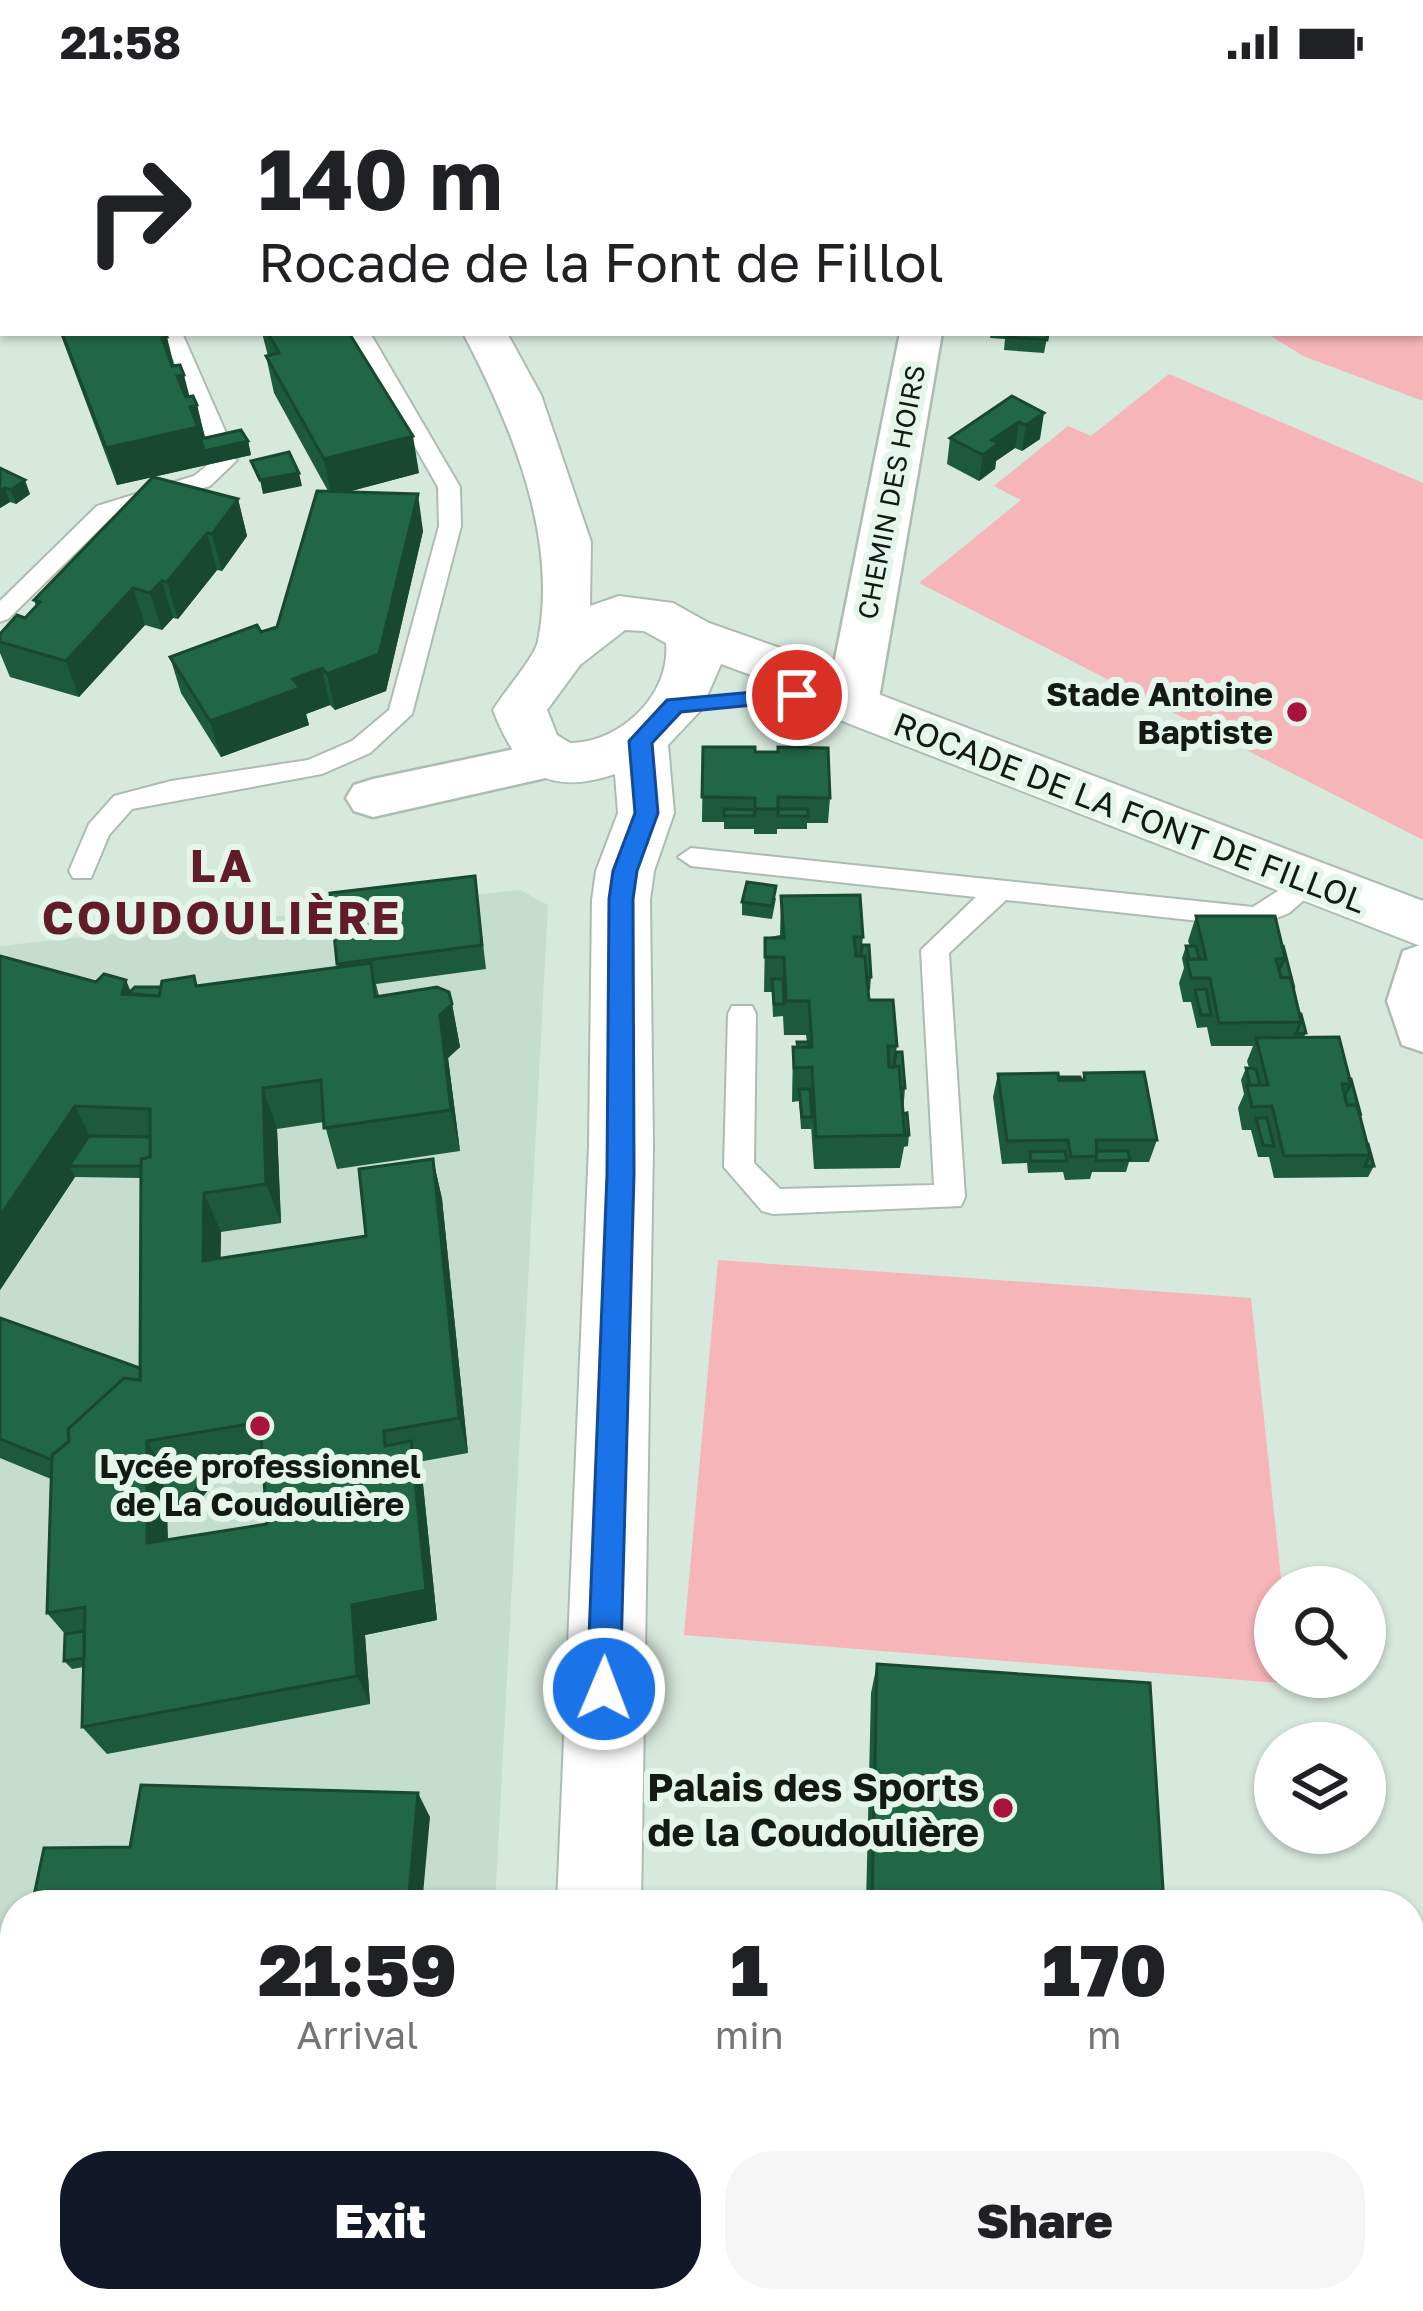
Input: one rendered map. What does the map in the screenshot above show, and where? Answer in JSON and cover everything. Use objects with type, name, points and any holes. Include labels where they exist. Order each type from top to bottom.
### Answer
[{"type":"street","points":[[487,336],[518,395],[566,542],[564,648]]},
{"type":"street","points":[[535,336],[548,408],[613,558],[673,625],[698,663],[657,723],[619,755],[373,799],[453,756],[520,710],[564,648],[599,620],[619,614],[673,625]]},
{"type":"street","name":"CHEMIN DES HOIRS","points":[[781,668],[866,632],[920,336]]},
{"type":"street","name":"ROCADE DE LA FONT DE FILLOL","points":[[673,625],[781,668],[857,706],[1423,925]]},
{"type":"street","points":[[857,706],[892,698],[884,667],[866,632]]},
{"type":"street","name":"ROCADE DE LA FONT DE FILLOL","points":[[657,723],[755,697],[857,706]]},
{"type":"street","points":[[520,710],[524,731],[562,762],[658,864]]},
{"type":"street","points":[[599,1890],[658,864],[646,813],[657,723]]},
{"type":"street","points":[[1423,966],[1415,1001],[1423,1029]]},
{"type":"lane","points":[[0,614],[105,511],[202,481],[224,454],[173,336]]},
{"type":"lane","points":[[82,871],[98,831],[123,802],[313,768],[361,747],[400,714],[450,526],[449,487],[362,336]]},
{"type":"lane","points":[[658,864],[1000,890],[1255,916],[1280,906],[1312,882]]},
{"type":"lane","points":[[742,1014],[739,1167],[773,1202],[950,1197],[935,950],[1000,890]]},
{"type":"shaded area","points":[[1271,336],[1423,336],[1423,401],[1303,356]]},
{"type":"shaded area","name":"Stade Antoine Baptiste","points":[[1169,374],[1423,483],[1423,840],[919,583],[1021,500],[994,486],[1068,426],[1091,436]]},
{"type":"shaded area","name":"Lycée professionnel de La Coudoulière","points":[[520,890],[548,905],[496,1890],[0,1890],[0,946]]},
{"type":"shaded area","points":[[718,1260],[1251,1298],[1280,1566],[1254,1566],[1254,1681],[684,1635]]},
{"type":"building","points":[[63,336],[166,336],[162,338],[172,366],[180,365],[184,375],[177,376],[186,397],[193,396],[197,405],[190,407],[198,427],[106,448]]},
{"type":"building","points":[[270,336],[351,336],[413,436],[324,459],[266,356],[279,353]]},
{"type":"building","points":[[1006,336],[1048,336],[1047,340]]},
{"type":"building","points":[[1012,396],[1044,413],[992,440],[999,443],[983,455],[950,438]]},
{"type":"building","points":[[241,430],[248,441],[204,451],[201,439]]},
{"type":"building","points":[[289,452],[299,473],[260,480],[251,461]]},
{"type":"building","points":[[0,468],[25,480],[0,492]]},
{"type":"building","points":[[153,477],[238,499],[167,582],[150,593],[133,588],[66,661],[0,642],[0,634],[17,615],[25,618],[40,602],[34,600]]},
{"type":"building","points":[[317,491],[418,494],[379,654],[327,674],[322,668],[293,679],[300,688],[210,721],[170,657],[257,625],[261,632],[277,627]]},
{"type":"building","points":[[703,747],[755,747],[755,752],[778,752],[778,747],[828,748],[830,798],[778,797],[778,809],[755,809],[755,798],[702,797]]},
{"type":"building","points":[[724,809],[755,810],[754,816],[724,816]]},
{"type":"building","points":[[778,809],[808,809],[808,816],[778,816]]},
{"type":"building","points":[[475,876],[482,945],[337,964],[330,893]]},
{"type":"building","points":[[747,882],[776,886],[772,906],[742,902]]},
{"type":"building","points":[[860,895],[863,937],[854,937],[856,956],[865,956],[869,1000],[893,1000],[897,1046],[888,1046],[889,1067],[899,1066],[905,1135],[816,1137],[812,1067],[794,1068],[793,1047],[812,1047],[809,1001],[786,1001],[784,957],[765,957],[765,938],[784,938],[781,896]]},
{"type":"building","points":[[1196,916],[1275,916],[1285,958],[1276,959],[1281,977],[1291,978],[1301,1022],[1219,1023],[1210,978],[1191,978],[1187,959],[1206,959]]},
{"type":"building","points":[[862,945],[869,945],[871,977],[867,978],[865,956],[861,956]]},
{"type":"building","points":[[1283,945],[1294,988],[1291,978],[1281,977],[1279,970],[1285,958]]},
{"type":"building","points":[[1186,946],[1196,946],[1199,959],[1189,959]]},
{"type":"building","points":[[0,956],[96,982],[104,974],[126,980],[122,994],[159,996],[162,981],[194,976],[196,986],[371,963],[375,997],[437,987],[449,992],[452,1004],[440,1015],[451,1110],[324,1128],[321,1080],[263,1088],[266,1184],[204,1193],[203,1261],[366,1236],[359,1169],[433,1159],[459,1418],[384,1431],[385,1446],[411,1441],[426,1590],[352,1605],[357,1676],[82,1727],[85,1607],[47,1613],[52,1455],[69,1441],[68,1429],[124,1378],[140,1380],[141,1159],[150,1157],[150,1109],[75,1106],[0,1216]],"holes":[[[260,1422],[267,1524],[147,1543],[147,1441]]]},
{"type":"building","points":[[772,979],[783,979],[784,1004],[774,1004]]},
{"type":"building","points":[[135,987],[161,987],[159,996],[132,994]]},
{"type":"building","points":[[1206,989],[1211,1015],[1201,1015],[1195,990]]},
{"type":"building","points":[[1339,1037],[1351,1084],[1342,1084],[1347,1105],[1357,1105],[1370,1155],[1284,1156],[1272,1106],[1252,1107],[1247,1085],[1268,1085],[1256,1038]]},
{"type":"building","points":[[896,1052],[902,1052],[905,1088],[901,1088],[899,1066],[894,1067]]},
{"type":"building","points":[[1246,1068],[1256,1069],[1260,1085],[1250,1085]]},
{"type":"building","points":[[1144,1072],[1157,1140],[1096,1140],[1097,1156],[1071,1157],[1068,1140],[1007,1141],[998,1074],[1058,1073],[1059,1080],[1085,1080],[1084,1073]]},
{"type":"building","points":[[1349,1079],[1361,1116],[1357,1105],[1347,1105]]},
{"type":"building","points":[[799,1089],[810,1089],[812,1117],[802,1117]]},
{"type":"building","points":[[1256,1118],[1267,1118],[1274,1146],[1263,1145]]},
{"type":"building","points":[[89,1136],[150,1137],[150,1157],[141,1159],[141,1166],[69,1166]]},
{"type":"building","points":[[1065,1151],[1067,1161],[1031,1161],[1030,1152]]},
{"type":"building","points":[[1097,1151],[1128,1151],[1130,1160],[1096,1161]]},
{"type":"building","points":[[0,1318],[140,1368],[140,1380],[124,1378],[68,1429],[69,1441],[52,1460],[0,1439]]},
{"type":"building","points":[[203,1457],[203,1480],[189,1498],[162,1503],[162,1465]]},
{"type":"building","points":[[84,1631],[84,1658],[64,1661],[65,1634]]},
{"type":"building","name":"Palais des Sports de la Coudoulière","points":[[877,1664],[1150,1683],[1163,1890],[872,1890]]},
{"type":"building","points":[[141,1785],[418,1793],[409,1890],[35,1890],[44,1848],[130,1847]]},
{"type":"place","name":"Stade Antoine Baptiste","points":[[1297,712]]},
{"type":"place","name":"Lycée professionnel de La Coudoulière","points":[[260,1426]]},
{"type":"place","name":"Palais des Sports de la Coudoulière","points":[[1003,1808]]},
{"type":"district","name":"LA COUDOULIÈRE","points":[[222,891]]},
{"type":"route","points":[[604,1689],[621,1174],[621,899],[625,871],[646,813],[640,741],[674,705],[797,695]]}]
